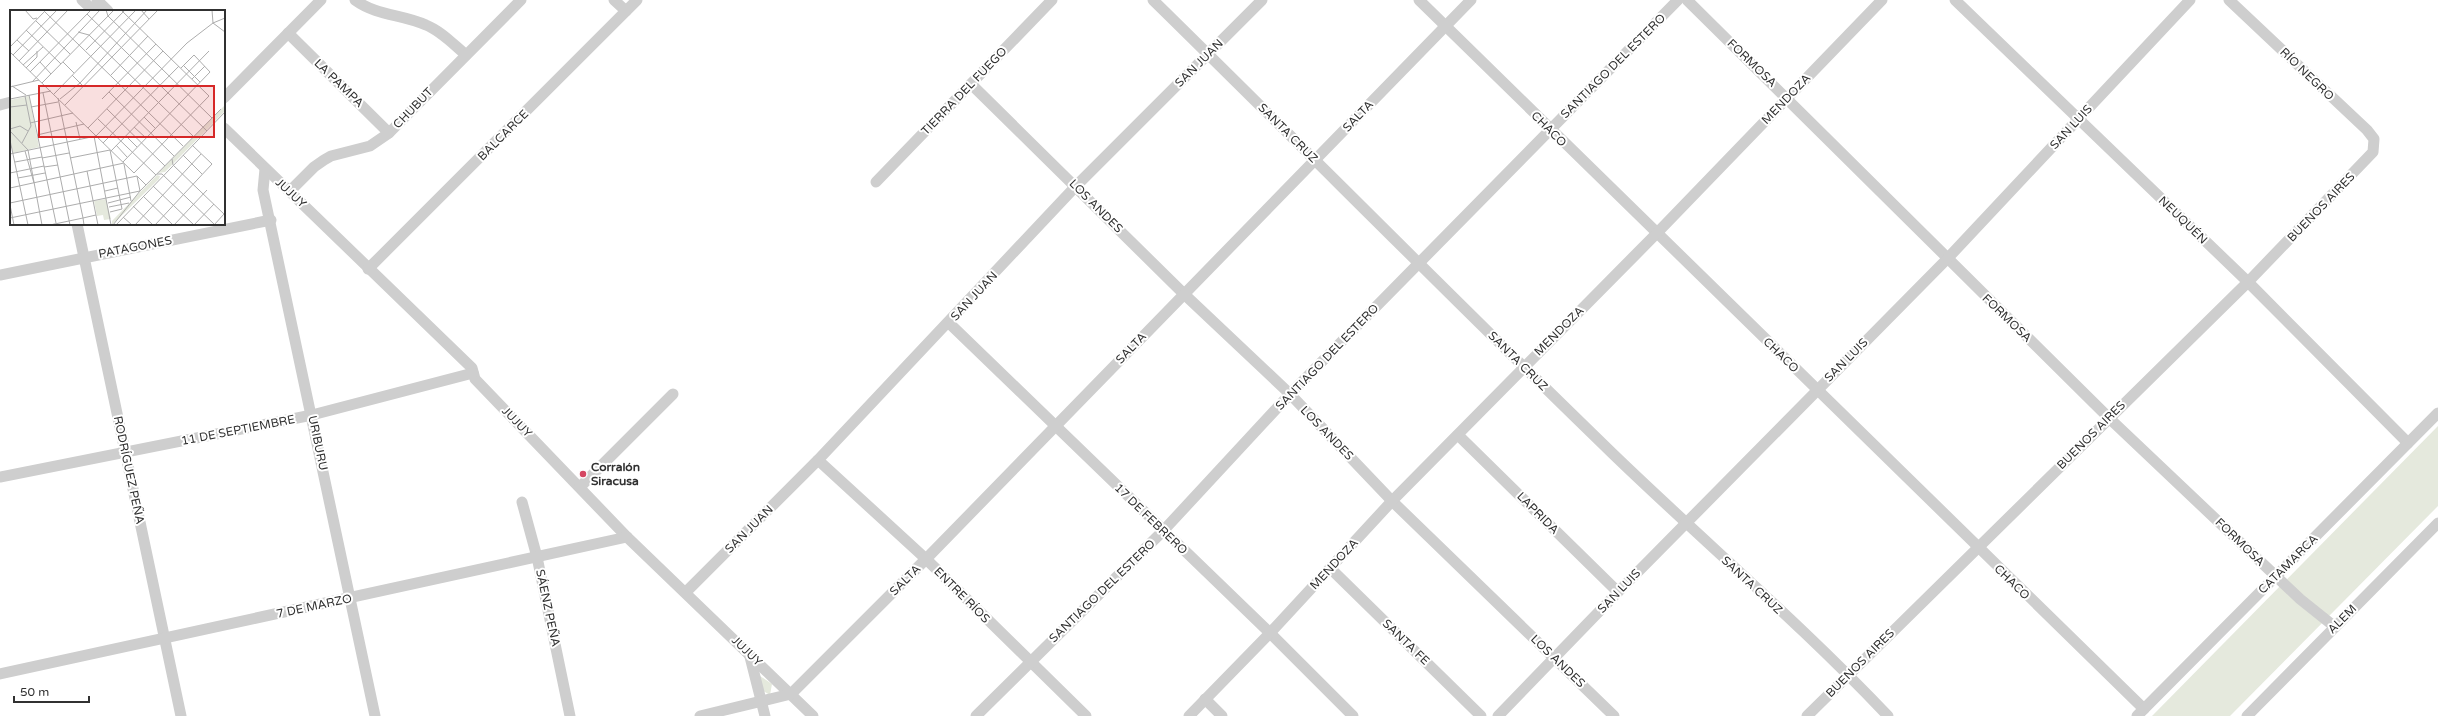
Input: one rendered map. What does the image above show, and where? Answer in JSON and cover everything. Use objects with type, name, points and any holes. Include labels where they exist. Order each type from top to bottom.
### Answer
[{"type":"street","points":[[82,0],[93,10]]},
{"type":"street","points":[[97,0],[107,10]]},
{"type":"street","points":[[225,97],[320,0]]},
{"type":"street","points":[[355,0],[365,8],[382,14],[425,24],[438,31],[466,55]]},
{"type":"street","name":"CHUBUT","points":[[290,191],[314,167],[324,160],[370,146],[389,133],[521,0]]},
{"type":"street","points":[[614,0],[626,11]]},
{"type":"street","name":"BALCARCE","points":[[368,269],[637,0]]},
{"type":"street","name":"TIERRA DEL FUEGO","points":[[876,182],[1052,0]]},
{"type":"street","name":"SANTA CRUZ","points":[[1154,0],[1523,367],[1685,523],[1848,674],[1888,716]]},
{"type":"street","name":"SAN JUAN","points":[[686,592],[818,460],[949,323],[1076,186],[1262,0]]},
{"type":"street","name":"CHACO","points":[[1419,0],[1978,548],[2140,713]]},
{"type":"street","name":"SALTA","points":[[791,694],[926,559],[1471,0]]},
{"type":"street","name":"SANTIAGO DEL ESTERO","points":[[976,716],[1163,531],[1290,394],[1678,0]]},
{"type":"street","name":"FORMOSA","points":[[1687,0],[2109,418],[2304,604],[2335,627]]},
{"type":"street","name":"MENDOZA","points":[[1189,716],[1270,633],[1392,501],[1657,233],[1882,0]]},
{"type":"street","name":"NEUQUÉN","points":[[1955,0],[2248,282],[2408,443]]},
{"type":"street","name":"SAN LUIS","points":[[1498,716],[1685,523],[1947,259],[2190,0]]},
{"type":"street","name":"RÍO NEGRO","points":[[2230,0],[2367,130],[2374,139],[2373,152]]},
{"type":"street","name":"LA PAMPA","points":[[288,33],[389,133]]},
{"type":"street","name":"LOS ANDES","points":[[971,84],[1184,294],[1290,394],[1392,501],[1614,716]]},
{"type":"street","points":[[0,104],[10,102]]},
{"type":"street","name":"JUJUY","points":[[225,129],[472,368],[475,379],[627,537],[686,592],[813,716]]},
{"type":"street","name":"BUENOS AIRES","points":[[1807,716],[2248,282],[2373,152]]},
{"type":"street","name":"URIBURU","points":[[265,169],[263,190],[271,220],[376,716]]},
{"type":"street","name":"PATAGONES","points":[[0,275],[271,220]]},
{"type":"street","name":"RODRÍGUEZ PEÑA","points":[[77,225],[181,716]]},
{"type":"street","name":"17 DE FEBRERO","points":[[949,323],[1270,633],[1353,716]]},
{"type":"street","name":"11 DE SEPTIEMBRE","points":[[0,477],[312,415],[473,373]]},
{"type":"street","points":[[580,487],[673,394]]},
{"type":"street","name":"CATAMARCA","points":[[2140,713],[2438,413]]},
{"type":"street","name":"LAPRIDA","points":[[1458,435],[1618,592]]},
{"type":"street","name":"ENTRE RÍOS","points":[[818,460],[926,559],[1029,662],[1086,716]]},
{"type":"street","name":"SÁENZ PEÑA","points":[[522,502],[537,557],[570,716]]},
{"type":"street","name":"ALEM","points":[[2248,716],[2438,523]]},
{"type":"street","name":"7 DE MARZO","points":[[0,674],[627,537]]},
{"type":"street","name":"SANTA FE","points":[[1330,568],[1481,716]]},
{"type":"street","points":[[748,653],[765,716]]},
{"type":"street","points":[[700,716],[762,703],[791,694]]},
{"type":"street","points":[[1205,699],[1222,716]]},
{"type":"shaded area","points":[[2438,426],[2438,506],[2230,716],[2152,716]]},
{"type":"shaded area","points":[[760,676],[772,684],[770,695],[755,686]]},
{"type":"place","name":"Corralón Siracusa","points":[[583,474]]}]
